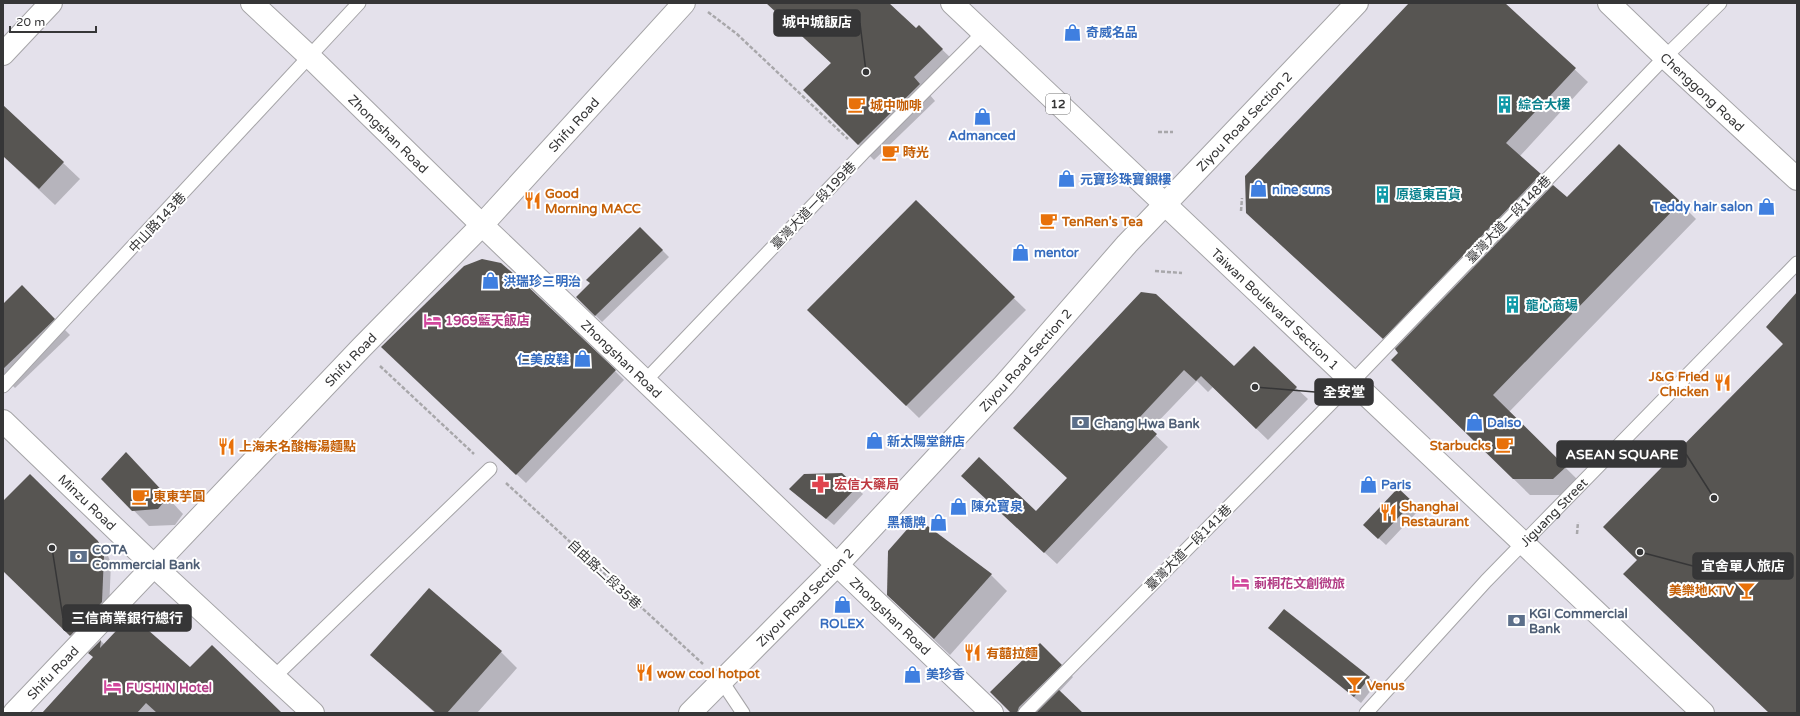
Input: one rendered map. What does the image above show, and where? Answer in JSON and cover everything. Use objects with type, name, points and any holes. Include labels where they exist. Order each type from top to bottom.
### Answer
[{"type":"street","points":[[3,54],[50,3]]},
{"type":"street","name":"Zhongshan Road","points":[[252,3],[992,713]]},
{"type":"street","name":"Shifu Road","points":[[14,713],[153,565],[361,348],[482,225],[684,3]]},
{"type":"street","name":"Taiwan Boulevard Section 1","points":[[952,3],[1164,205],[1525,544],[1696,711]]},
{"type":"street","name":"Ziyou Road Section 2","points":[[690,713],[721,680],[838,564],[1004,384],[1127,244],[1357,3]]},
{"type":"street","name":"Chenggong Road","points":[[1609,3],[1664,57],[1797,179]]},
{"type":"street","name":"Minzu Road","points":[[3,421],[153,565],[313,713]]},
{"type":"lane","name":"中山路143巷","points":[[3,386],[359,3]]},
{"type":"lane","name":"臺灣大道一段148巷","points":[[1352,382],[1664,57],[1720,3]]},
{"type":"lane","name":"臺灣大道一段199巷","points":[[646,380],[863,153],[983,33]]},
{"type":"lane","name":"Jiguang Street","points":[[1366,713],[1486,582],[1525,544],[1797,263]]},
{"type":"lane","name":"臺灣大道一段141巷","points":[[1025,713],[1352,382]]},
{"type":"lane","points":[[274,677],[490,468]]},
{"type":"lane","points":[[721,680],[743,713]]},
{"type":"path","points":[[707,12],[737,34],[863,153]]},
{"type":"path","points":[[1158,132],[1173,132]]},
{"type":"path","points":[[1241,211],[1242,198]]},
{"type":"path","points":[[1154,271],[1182,274]]},
{"type":"path","name":"自由路二段35巷","points":[[361,348],[721,680]]},
{"type":"path","points":[[1577,534],[1578,522]]},
{"type":"shaded area","points":[[3,3],[1797,3],[1797,713],[3,713]]},
{"type":"building","points":[[766,3],[889,3],[916,28],[919,25],[943,49],[914,77],[920,84],[858,145],[803,90],[831,63]]},
{"type":"building","name":"原遠東百貨","points":[[1409,3],[1505,3],[1576,68],[1506,143],[1541,174],[1383,339],[1246,213],[1245,176]]},
{"type":"building","points":[[3,105],[64,162],[39,189],[3,156]]},
{"type":"building","name":"龍心商場","points":[[1619,144],[1681,202],[1493,395],[1566,467],[1553,479],[1513,479],[1391,360],[1398,353],[1395,349],[1553,185],[1567,197]]},
{"type":"building","points":[[916,200],[1015,297],[906,406],[807,310]]},
{"type":"building","points":[[640,227],[663,250],[595,316],[576,297],[590,283],[586,280]]},
{"type":"building","points":[[482,259],[501,263],[616,370],[516,475],[381,347],[464,266]]},
{"type":"building","points":[[22,285],[55,319],[3,369],[3,304]]},
{"type":"building","name":"Chang Hwa Bank","points":[[1141,292],[1156,294],[1234,366],[1254,346],[1297,387],[1256,429],[1201,376],[1196,381],[1184,370],[1139,418],[1157,434],[1044,553],[961,476],[979,457],[1036,511],[1067,478],[1013,428]]},
{"type":"building","points":[[1797,292],[1797,713],[1769,713],[1623,574],[1637,560],[1603,527],[1783,344],[1766,327]]},
{"type":"building","points":[[126,452],[168,497],[158,509],[132,511],[101,479]]},
{"type":"building","points":[[842,473],[857,487],[826,519],[789,489],[804,474]]},
{"type":"building","points":[[30,474],[98,541],[104,555],[102,602],[70,636],[3,571],[3,501]]},
{"type":"building","name":"Shanghai Restaurant","points":[[1398,488],[1413,502],[1378,539],[1363,525]]},
{"type":"building","points":[[917,518],[992,574],[934,639],[887,595],[888,551]]},
{"type":"building","points":[[429,588],[502,651],[447,713],[436,713],[370,655]]},
{"type":"building","points":[[1284,609],[1370,677],[1354,697],[1268,628]]},
{"type":"building","points":[[131,615],[190,667],[212,645],[282,713],[157,713],[146,703],[137,713],[42,713],[93,657],[88,653],[101,640],[100,648]]},
{"type":"building","points":[[1040,643],[1062,665],[1019,707],[1017,713],[1011,713],[990,692]]},
{"type":"building","points":[[1059,690],[1083,713],[1036,713]]},
{"type":"place","name":"奇威名品","points":[[1073,32]]},
{"type":"place","name":"城中城飯店","points":[[866,72]]},
{"type":"place","name":"綜合大樓","points":[[1505,104]]},
{"type":"place","name":"城中咖啡","points":[[857,105]]},
{"type":"place","name":"Admanced","points":[[982,116]]},
{"type":"place","name":"時光","points":[[890,152]]},
{"type":"place","name":"元寶珍珠寶銀樓","points":[[1067,179]]},
{"type":"place","name":"nine suns","points":[[1259,189]]},
{"type":"place","name":"原遠東百貨","points":[[1383,194]]},
{"type":"place","name":"Good Morning MACC","points":[[532,200]]},
{"type":"place","name":"Teddy hair salon","points":[[1766,206]]},
{"type":"place","name":"TenRen's Tea","points":[[1049,221]]},
{"type":"place","name":"mentor","points":[[1021,252]]},
{"type":"place","name":"洪瑞珍三明治","points":[[490,281]]},
{"type":"place","name":"龍心商場","points":[[1513,305]]},
{"type":"place","name":"1969藍天飯店","points":[[432,320]]},
{"type":"place","name":"仁美皮鞋","points":[[582,359]]},
{"type":"place","name":"J&G Fried Chicken","points":[[1722,383]]},
{"type":"place","name":"全安堂","points":[[1255,387]]},
{"type":"place","name":"Daiso","points":[[1474,422]]},
{"type":"place","name":"Chang Hwa Bank","points":[[1081,423]]},
{"type":"place","name":"新太陽堂餅店","points":[[874,441]]},
{"type":"place","name":"Starbucks","points":[[1504,445]]},
{"type":"place","name":"上海未名酸梅湯麵點","points":[[226,446]]},
{"type":"place","name":"宏信大藥局","points":[[821,484]]},
{"type":"place","name":"Paris","points":[[1368,484]]},
{"type":"place","name":"東東芋圓","points":[[140,496]]},
{"type":"place","name":"ASEAN SQUARE","points":[[1714,498]]},
{"type":"place","name":"陳允寶泉","points":[[958,506]]},
{"type":"place","name":"Shanghai Restaurant","points":[[1388,513]]},
{"type":"place","name":"黑橋牌","points":[[939,522]]},
{"type":"place","name":"三信商業銀行總行","points":[[52,548]]},
{"type":"place","name":"宜舍單人旅店","points":[[1640,552]]},
{"type":"place","name":"COTA Commercial Bank","points":[[79,556]]},
{"type":"place","name":"莿桐花文創微旅","points":[[1241,583]]},
{"type":"place","name":"美樂地KTV","points":[[1747,590]]},
{"type":"place","name":"ROLEX","points":[[842,604]]},
{"type":"place","name":"KGI Commercial Bank","points":[[1516,620]]},
{"type":"place","name":"有囍拉麵","points":[[973,653]]},
{"type":"place","name":"wow cool hotpot","points":[[644,673]]},
{"type":"place","name":"美珍香","points":[[913,674]]},
{"type":"place","name":"Venus","points":[[1354,685]]},
{"type":"place","name":"FUSHIN Hotel","points":[[113,687]]}]
